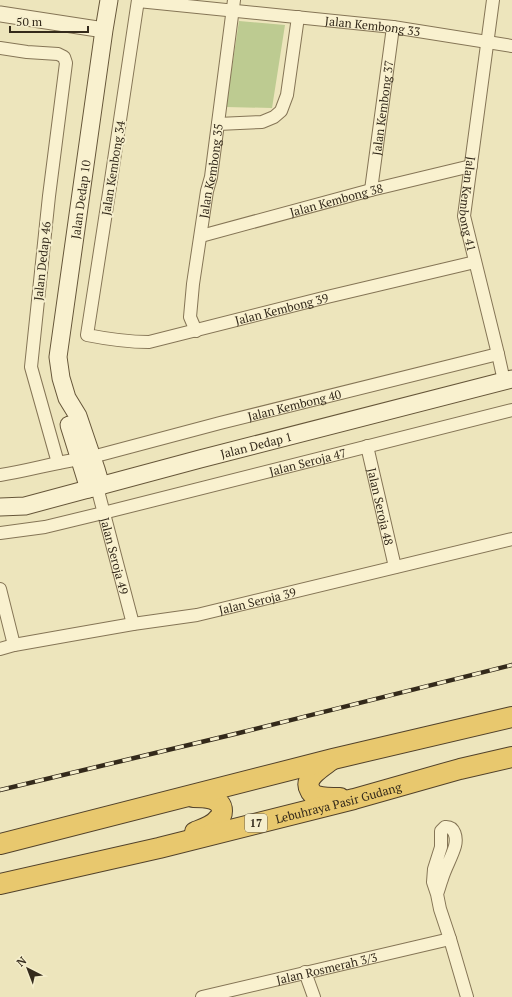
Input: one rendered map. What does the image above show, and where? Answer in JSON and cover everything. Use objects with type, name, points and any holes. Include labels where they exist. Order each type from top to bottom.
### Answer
[{"type":"highway","points":[[0,844],[333,759],[512,717]]},
{"type":"highway","name":"Lebuhraya Pasir Gudang","points":[[0,884],[159,848],[354,799],[512,756]]},
{"type":"highway","points":[[333,759],[312,775],[308,787],[316,796],[354,799]]},
{"type":"highway","points":[[159,848],[211,825],[218,820],[222,814],[222,808],[219,802],[214,799],[181,797]]},
{"type":"main road","name":"Jalan Dedap 10","points":[[96,488],[86,458],[67,420],[67,398],[61,378],[58,357],[109,0]]},
{"type":"main road","name":"Jalan Dedap 1","points":[[0,507],[25,506],[208,457],[508,380]]},
{"type":"street","name":"Jalan Kembong 33","points":[[138,0],[233,5],[298,17],[393,26],[512,46]]},
{"type":"street","name":"Jalan Kembong 34","points":[[87,334],[138,0]]},
{"type":"street","name":"Jalan Kembong 41","points":[[493,0],[464,216],[498,354],[508,380]]},
{"type":"street","name":"Jalan Kembong 35","points":[[196,331],[190,317],[193,284],[207,191],[211,177],[233,5]]},
{"type":"street","points":[[0,14],[104,30]]},
{"type":"street","points":[[218,124],[262,122],[274,117],[281,111],[287,95],[298,17]]},
{"type":"street","name":"Jalan Kembong 37","points":[[371,190],[393,26]]},
{"type":"street","name":"Jalan Dedap 46","points":[[0,48],[27,52],[58,54],[64,57],[66,63],[48,203],[31,367],[58,462]]},
{"type":"street","name":"Jalan Kembong 38","points":[[201,236],[371,190],[471,166]]},
{"type":"street","name":"Jalan Kembong 39","points":[[87,334],[96,337],[133,342],[149,342],[327,297],[475,262]]},
{"type":"street","name":"Jalan Kembong 40","points":[[0,475],[58,462],[86,458],[498,354]]},
{"type":"street","name":"Jalan Seroja 47","points":[[0,533],[45,526],[103,513],[512,410]]},
{"type":"street","name":"Jalan Seroja 48","points":[[367,446],[395,567]]},
{"type":"street","name":"Jalan Seroja 49","points":[[96,488],[133,624]]},
{"type":"street","name":"Jalan Seroja 39","points":[[0,649],[14,645],[133,624],[197,615],[512,539]]},
{"type":"street","points":[[0,589],[14,645]]},
{"type":"street","points":[[437,894],[467,997]]},
{"type":"street","name":"Jalan Rosmerah 3/3","points":[[202,997],[450,939]]},
{"type":"street","points":[[305,972],[314,997]]},
{"type":"green space","points":[[239,21],[285,25],[272,108],[226,107]]},
{"type":"railway","points":[[0,790],[239,733],[512,665]]}]
